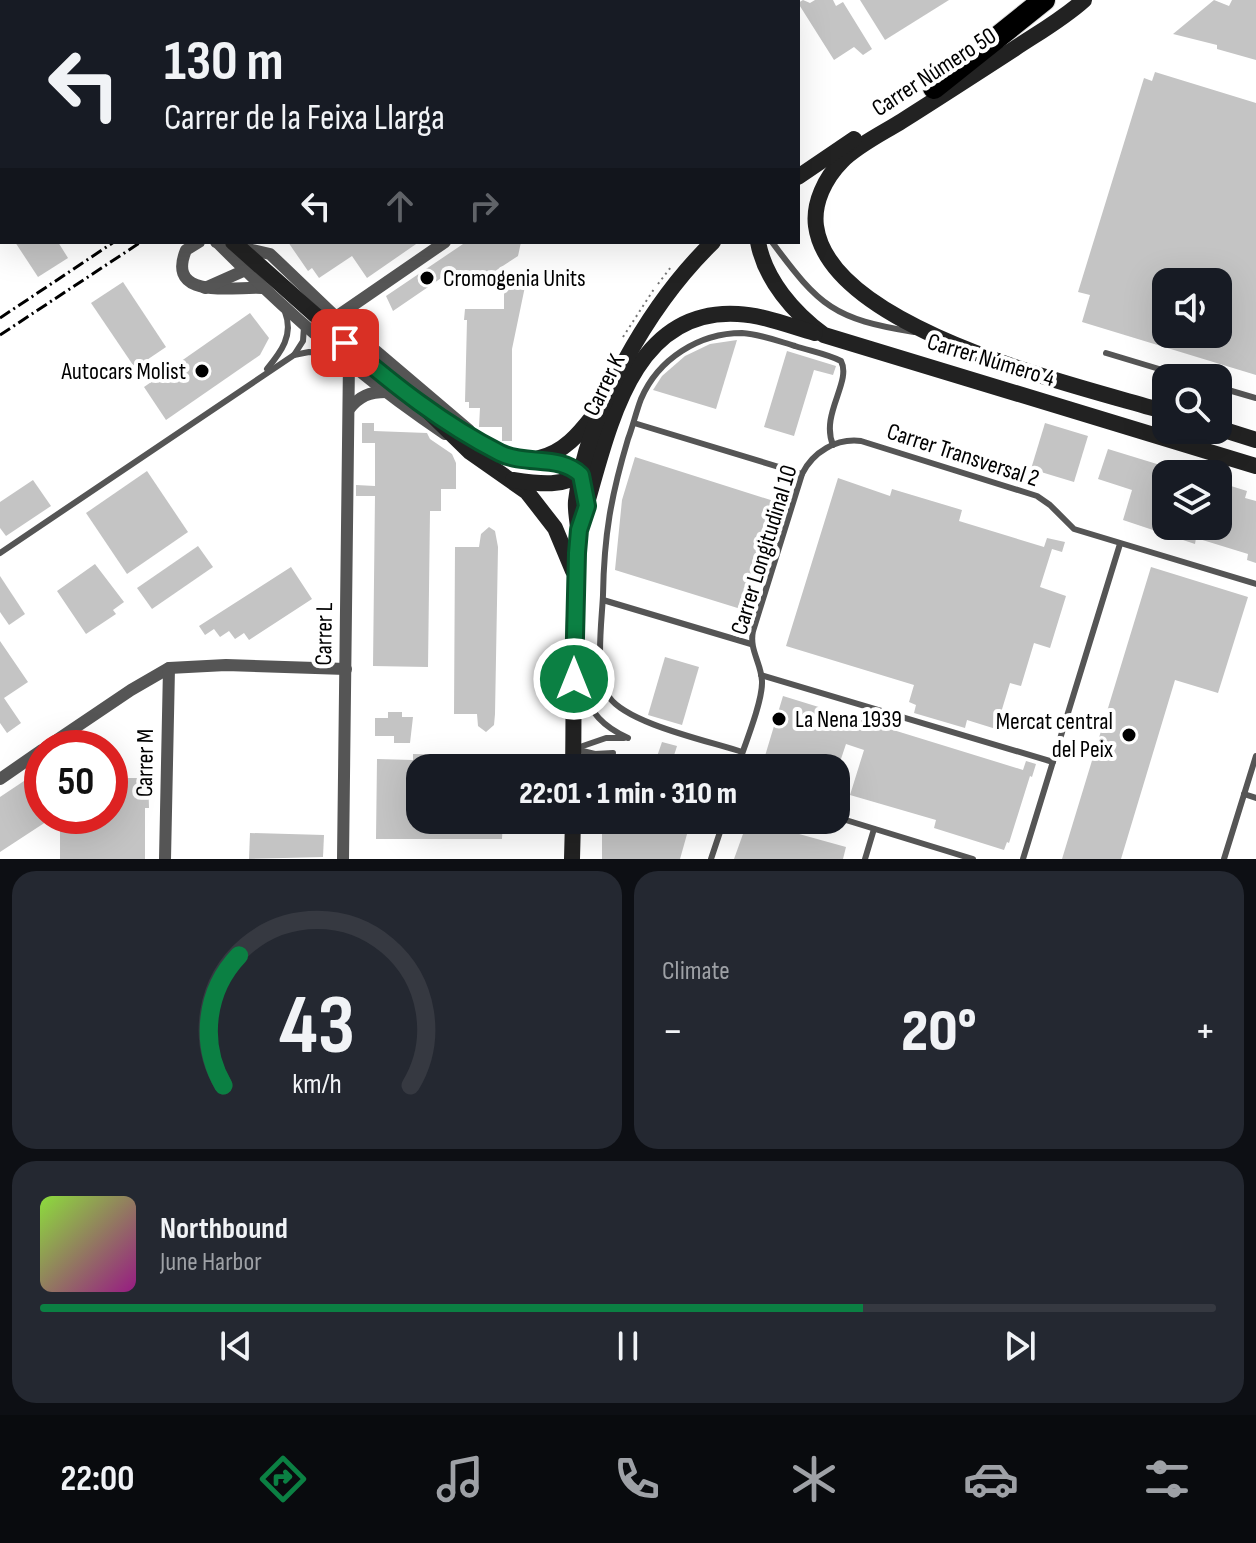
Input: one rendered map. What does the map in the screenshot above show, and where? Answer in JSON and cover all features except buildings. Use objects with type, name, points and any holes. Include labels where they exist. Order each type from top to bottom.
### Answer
[{"type":"highway","points":[[934,88],[1044,0]]},
{"type":"main road","name":"Carrer Número 50","points":[[800,176],[1071,0]]},
{"type":"main road","name":"Carrer Número 50","points":[[820,194],[831,174],[852,153],[1084,0]]},
{"type":"main road","name":"Carrer Número 4","points":[[820,194],[816,229],[829,259],[865,297],[926,334],[974,353],[1152,408]]},
{"type":"main road","points":[[235,244],[386,385],[475,446],[527,492],[555,528],[575,576]]},
{"type":"main road","name":"Carrer K","points":[[574,754],[575,576],[579,530],[576,504],[581,475],[592,435],[608,397],[651,318],[677,282],[711,244]]},
{"type":"main road","name":"Carrer Número 4","points":[[759,244],[766,266],[786,299],[796,312],[824,335],[1256,466]]},
{"type":"main road","name":"Carrer K","points":[[579,530],[593,488],[598,457],[622,396],[649,350],[674,331],[700,319],[737,314],[824,335]]},
{"type":"main road","points":[[524,460],[546,457],[560,450],[577,436],[608,397]]},
{"type":"main road","points":[[1232,432],[1256,440]]},
{"type":"main road","points":[[475,446],[524,460],[569,466],[581,475],[587,506]]},
{"type":"main road","points":[[512,479],[546,485],[581,475],[598,457]]},
{"type":"main road","points":[[572,859],[573,834]]},
{"type":"street","points":[[196,244],[186,250],[183,270],[193,285],[205,288],[262,288]]},
{"type":"street","points":[[219,244],[262,288],[346,358],[475,446]]},
{"type":"street","points":[[226,244],[270,254],[336,317],[446,408],[475,446]]},
{"type":"street","points":[[336,317],[442,244]]},
{"type":"street","points":[[205,288],[265,261],[322,310],[336,317]]},
{"type":"street","name":"Carrer L","points":[[343,859],[349,409],[346,358]]},
{"type":"street","points":[[349,409],[357,400],[386,385]]},
{"type":"street","points":[[72,730],[169,668],[226,665],[346,669]]},
{"type":"street","name":"Carrer M","points":[[165,859],[169,668]]},
{"type":"street","points":[[0,779],[24,763]]},
{"type":"lane","points":[[773,244],[806,288],[843,314],[873,325],[926,334]]},
{"type":"lane","points":[[262,375],[287,339],[290,327],[281,304]]},
{"type":"lane","points":[[294,355],[303,341],[304,323]]},
{"type":"lane","points":[[742,752],[646,722],[612,701],[604,688],[601,670],[609,507],[647,386],[665,363],[707,338],[753,334],[838,359],[844,371],[828,426],[833,445]]},
{"type":"lane","points":[[0,553],[294,355],[309,352],[346,358]]},
{"type":"lane","points":[[1106,353],[1152,367]]},
{"type":"lane","points":[[1232,391],[1256,398]]},
{"type":"lane","points":[[634,423],[802,474]]},
{"type":"lane","name":"Carrer Transversal 2","points":[[833,445],[847,440],[861,441],[1037,496],[1074,529],[1256,584]]},
{"type":"lane","name":"Carrer Longitudinal 10","points":[[742,752],[761,691],[761,675],[751,644],[802,474],[815,456],[833,445]]},
{"type":"lane","points":[[1023,859],[1120,544]]},
{"type":"lane","points":[[603,600],[751,644]]},
{"type":"lane","points":[[761,675],[1053,762]]},
{"type":"lane","points":[[574,679],[596,718],[609,730],[628,738],[599,740],[574,749]]},
{"type":"lane","points":[[574,749],[584,753],[613,753]]},
{"type":"lane","points":[[1224,859],[1256,756]]},
{"type":"lane","points":[[1244,794],[1256,798]]},
{"type":"lane","points":[[850,821],[973,859]]},
{"type":"lane","points":[[865,859],[874,829]]},
{"type":"lane","points":[[711,859],[719,834]]},
{"type":"railway","points":[[0,318],[111,244]]},
{"type":"railway","points":[[0,335],[138,244]]},
{"type":"place","name":"Cromogenia Units","points":[[427,278]]},
{"type":"place","name":"Autocars Molist","points":[[202,371]]},
{"type":"place","name":"La Nena 1939","points":[[779,719]]},
{"type":"place","name":"Mercat central del Peix","points":[[1129,735]]},
{"type":"route","points":[[345,343],[428,411],[502,454],[520,460],[559,463],[581,475],[585,483],[587,506],[579,530],[575,576],[574,679]]}]
